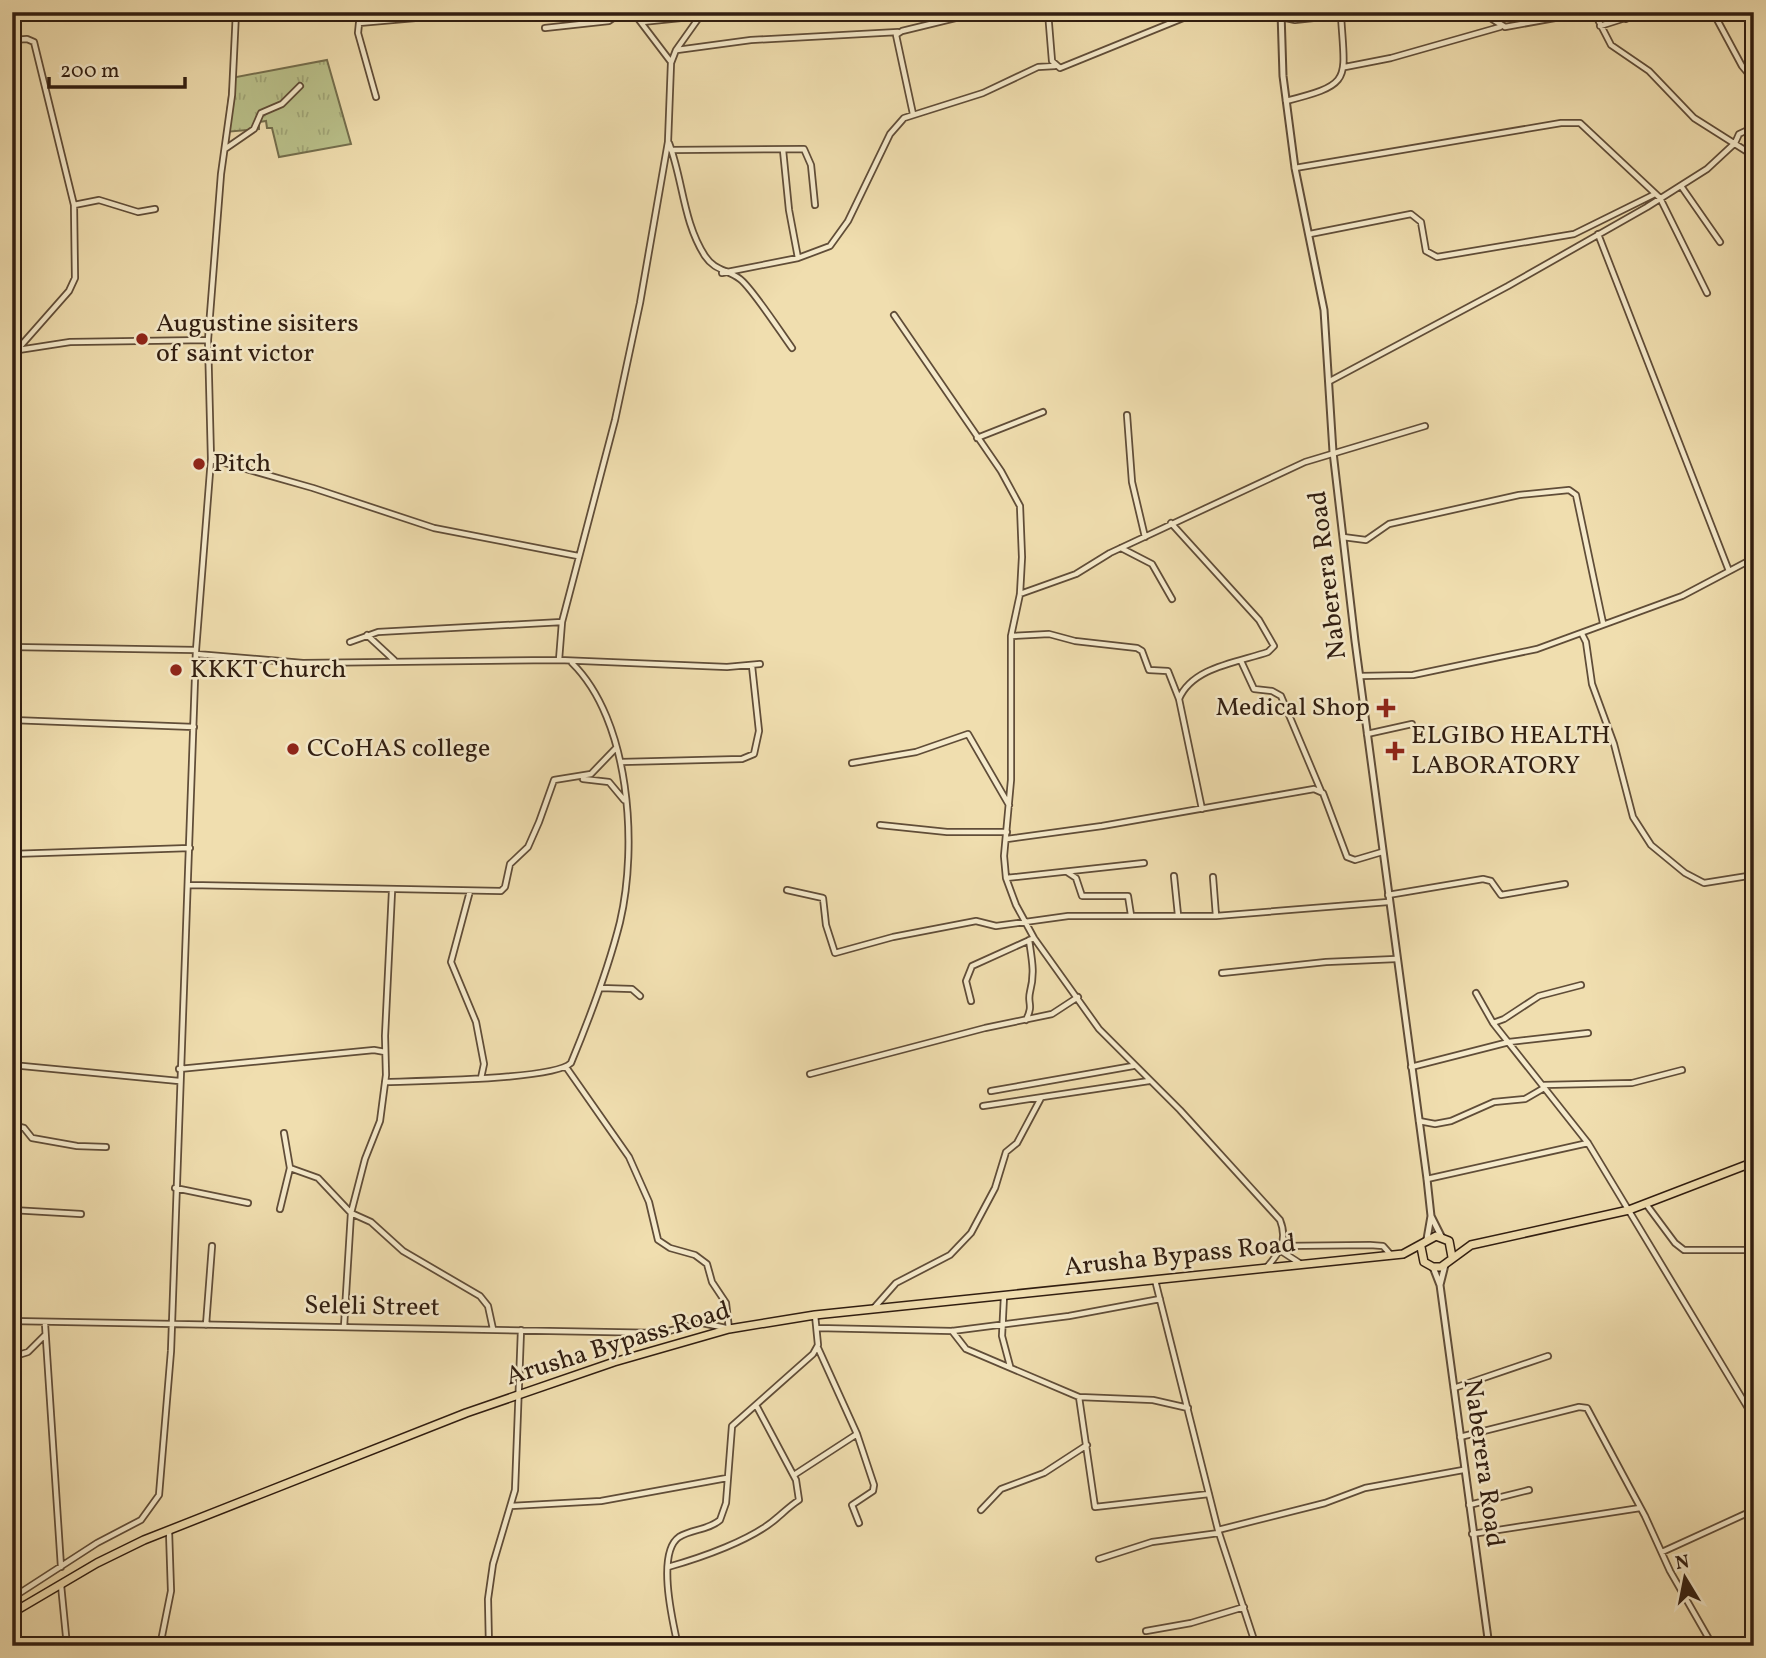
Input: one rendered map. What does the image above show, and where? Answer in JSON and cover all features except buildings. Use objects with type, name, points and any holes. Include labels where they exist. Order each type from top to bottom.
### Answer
[{"type":"main road","points":[[1433,1267],[1445,1265],[1452,1256],[1471,1245],[1629,1210],[1754,1162]]},
{"type":"main road","points":[[1424,1262],[1421,1247],[1427,1239],[1441,1236],[1449,1241],[1471,1245]]},
{"type":"main road","points":[[1449,1241],[1452,1256]]},
{"type":"main road","name":"Arusha Bypass Road","points":[[12,1614],[121,1551],[169,1530],[517,1395],[614,1362],[729,1329],[816,1315],[1403,1254],[1421,1247]]},
{"type":"main road","name":"Arusha Bypass Road","points":[[1403,1254],[1433,1267]]},
{"type":"street","points":[[12,16],[47,12]]},
{"type":"street","points":[[12,1598],[97,1543],[141,1520],[158,1499],[165,1448],[171,1324],[196,652],[211,458],[208,340],[232,96],[236,12]]},
{"type":"street","points":[[376,97],[358,25],[432,14],[483,12]]},
{"type":"street","points":[[545,28],[609,21],[622,12]]},
{"type":"street","points":[[633,12],[671,63]]},
{"type":"street","points":[[676,50],[751,40],[898,32],[980,12]]},
{"type":"street","points":[[1048,12],[1055,66]]},
{"type":"street","points":[[722,273],[797,258],[822,250],[835,241],[890,134],[904,118],[983,93],[1038,67],[1062,68],[1080,62],[1198,12]]},
{"type":"street","points":[[1281,15],[1295,20],[1369,12]]},
{"type":"street","points":[[1482,12],[1500,26]]},
{"type":"street","points":[[1345,67],[1391,58],[1500,26],[1588,12]]},
{"type":"street","points":[[1594,12],[1611,45],[1649,71],[1693,118],[1754,156]]},
{"type":"street","points":[[1624,12],[1626,19]]},
{"type":"street","points":[[1600,26],[1644,12]]},
{"type":"street","points":[[1725,12],[1714,15],[1742,66],[1747,72],[1754,71]]},
{"type":"street","points":[[642,22],[701,14]]},
{"type":"street","points":[[559,660],[562,622],[624,382],[668,142],[671,63],[676,50],[701,14]]},
{"type":"street","name":"Naberera Road","points":[[1281,15],[1286,101],[1295,168],[1325,310],[1333,452],[1388,899],[1427,1179],[1431,1216],[1427,1239]]},
{"type":"street","points":[[1286,101],[1333,86],[1341,79],[1345,67],[1341,16]]},
{"type":"street","points":[[898,32],[896,42],[913,114]]},
{"type":"street","points":[[12,40],[31,39],[34,42],[74,205],[73,286],[15,351]]},
{"type":"street","points":[[225,149],[254,130],[261,113],[282,104],[300,86]]},
{"type":"street","points":[[1295,168],[1561,123],[1580,123],[1658,196],[1707,293]]},
{"type":"street","points":[[1310,234],[1411,214],[1421,222],[1426,251],[1437,257],[1574,234],[1681,186],[1707,169],[1735,143],[1742,132],[1754,127]]},
{"type":"street","points":[[668,142],[693,233],[705,256],[722,273],[743,282],[792,348]]},
{"type":"street","points":[[671,150],[802,149],[807,154],[815,205]]},
{"type":"street","points":[[783,150],[797,258]]},
{"type":"street","points":[[1681,186],[1720,242]]},
{"type":"street","points":[[1330,381],[1508,286],[1658,196]]},
{"type":"street","points":[[74,205],[99,200],[138,212],[155,209]]},
{"type":"street","points":[[1598,234],[1729,571]]},
{"type":"street","points":[[894,315],[1006,480],[1020,506],[1020,594],[1011,636],[1009,806],[1004,856],[1006,878],[1032,939],[1078,997],[1099,1029],[1277,1217],[1284,1231],[1281,1248],[1266,1267]]},
{"type":"street","points":[[15,351],[70,342],[208,340]]},
{"type":"street","points":[[977,438],[1042,412]]},
{"type":"street","points":[[1127,415],[1132,482],[1145,537]]},
{"type":"street","points":[[1020,594],[1076,575],[1120,548],[1171,523],[1333,452],[1425,426]]},
{"type":"street","points":[[211,458],[434,528],[578,556]]},
{"type":"street","points":[[1343,537],[1366,540],[1389,524],[1519,495],[1569,490],[1576,495],[1602,623]]},
{"type":"street","points":[[1171,523],[1250,609],[1273,640],[1272,650],[1201,674],[1185,688],[1179,699]]},
{"type":"street","points":[[1120,548],[1152,564],[1172,599]]},
{"type":"street","points":[[1360,676],[1405,676],[1460,667],[1537,649],[1582,634],[1602,623],[1658,606],[1754,558]]},
{"type":"street","points":[[350,642],[367,634],[562,622]]},
{"type":"street","points":[[367,634],[396,661]]},
{"type":"street","points":[[1011,636],[1049,634],[1075,641],[1137,648],[1142,651],[1149,670],[1168,671],[1179,699],[1202,809]]},
{"type":"street","points":[[1582,634],[1586,642],[1589,674],[1614,744],[1633,817],[1651,845],[1685,873],[1704,883],[1754,875]]},
{"type":"street","points":[[12,647],[196,652],[303,663],[520,663],[559,660],[572,663],[760,664]]},
{"type":"street","points":[[12,658],[12,701]]},
{"type":"street","points":[[1241,661],[1254,689],[1272,691],[1281,696],[1347,858],[1352,860],[1382,852]]},
{"type":"street","points":[[385,1082],[481,1078],[566,1067],[571,1063],[600,988],[622,908],[628,844],[621,762],[617,747],[597,693],[572,663]]},
{"type":"street","points":[[621,762],[742,759],[754,754],[759,731],[752,666]]},
{"type":"street","points":[[12,720],[194,727]]},
{"type":"street","points":[[1367,734],[1412,724]]},
{"type":"street","points":[[852,763],[916,752],[968,734],[1009,806]]},
{"type":"street","points":[[575,778],[591,774],[617,747]]},
{"type":"street","points":[[189,885],[391,891],[505,888],[508,869],[528,846],[551,783],[558,779],[575,778],[606,780],[624,800]]},
{"type":"street","points":[[1007,839],[1314,789],[1322,792]]},
{"type":"street","points":[[880,825],[947,832],[1007,832]]},
{"type":"street","points":[[12,854],[190,848]]},
{"type":"street","points":[[1006,878],[1144,863]]},
{"type":"street","points":[[1067,872],[1076,878],[1083,896],[1128,896],[1131,915]]},
{"type":"street","points":[[1174,876],[1178,915]]},
{"type":"street","points":[[1213,877],[1216,916]]},
{"type":"street","points":[[787,890],[823,898],[828,933],[835,953],[893,937],[976,921],[992,926],[1051,917],[1216,916],[1388,899],[1483,879],[1491,881],[1501,895],[1565,884]]},
{"type":"street","points":[[344,1327],[351,1213],[365,1159],[380,1121],[385,1082],[391,891]]},
{"type":"street","points":[[470,891],[451,962],[476,1022],[484,1064],[481,1078]]},
{"type":"street","points":[[971,1002],[966,981],[969,969],[978,962],[1032,939]]},
{"type":"street","points":[[1025,1020],[1032,1008],[1029,994],[1035,977],[1032,939]]},
{"type":"street","points":[[1222,973],[1326,962],[1396,959]]},
{"type":"street","points":[[1493,1023],[1504,1019],[1539,996],[1581,985]]},
{"type":"street","points":[[600,988],[632,989],[640,996]]},
{"type":"street","points":[[1476,993],[1493,1023],[1588,1143],[1754,1418]]},
{"type":"street","points":[[810,1074],[1052,1014],[1078,997]]},
{"type":"street","points":[[1411,1067],[1509,1042],[1588,1033]]},
{"type":"street","points":[[179,1069],[370,1050],[385,1052]]},
{"type":"street","points":[[12,1065],[179,1081]]},
{"type":"street","points":[[991,1091],[1134,1066]]},
{"type":"street","points":[[566,1067],[629,1157],[649,1202],[658,1240],[670,1248],[695,1255],[707,1264],[712,1282],[726,1303],[729,1329]]},
{"type":"street","points":[[1419,1121],[1434,1124],[1451,1121],[1494,1102],[1525,1099],[1543,1086],[1632,1083],[1682,1070]]},
{"type":"street","points":[[983,1106],[1150,1081]]},
{"type":"street","points":[[872,1309],[904,1277],[950,1255],[967,1238],[995,1188],[1006,1152],[1017,1143],[1041,1098]]},
{"type":"street","points":[[12,1125],[24,1128],[32,1138],[77,1146],[106,1147]]},
{"type":"street","points":[[280,1209],[290,1168],[284,1133]]},
{"type":"street","points":[[1427,1179],[1588,1143]]},
{"type":"street","points":[[290,1168],[318,1178],[351,1213],[371,1223],[403,1251],[480,1296],[488,1306],[494,1329]]},
{"type":"street","points":[[175,1188],[248,1203]]},
{"type":"street","points":[[1646,1203],[1675,1243],[1684,1250],[1754,1250]]},
{"type":"street","points":[[12,1210],[81,1213]]},
{"type":"street","name":"Naberera Road","points":[[1431,1216],[1441,1236]]},
{"type":"street","points":[[1281,1248],[1370,1244],[1383,1246],[1391,1255]]},
{"type":"street","points":[[206,1325],[212,1246]]},
{"type":"street","points":[[1281,1248],[1302,1264]]},
{"type":"street","name":"Naberera Road","points":[[1440,1285],[1445,1265]]},
{"type":"street","name":"Naberera Road","points":[[1433,1267],[1440,1285],[1489,1646]]},
{"type":"street","points":[[1155,1280],[1218,1531],[1256,1646]]},
{"type":"street","points":[[1004,1296],[1002,1336],[1010,1366]]},
{"type":"street","points":[[817,1328],[952,1331],[1160,1300]]},
{"type":"street","points":[[816,1315],[817,1348],[857,1434],[874,1487],[852,1505],[859,1524]]},
{"type":"street","name":"Seleli Street","points":[[12,1321],[45,1324],[660,1333],[707,1323],[729,1329]]},
{"type":"street","points":[[45,1324],[61,1567]]},
{"type":"street","points":[[489,1646],[488,1599],[493,1564],[511,1506],[515,1481],[521,1330]]},
{"type":"street","points":[[952,1331],[966,1349],[1079,1397],[1153,1400],[1188,1409]]},
{"type":"street","points":[[12,1357],[28,1352],[45,1335]]},
{"type":"street","points":[[678,1646],[669,1600],[668,1567],[671,1549],[679,1538],[720,1520],[726,1503],[732,1426],[800,1367],[817,1348]]},
{"type":"street","points":[[1453,1388],[1548,1356]]},
{"type":"street","points":[[1079,1397],[1096,1507],[1209,1494]]},
{"type":"street","points":[[668,1567],[733,1543],[778,1518],[800,1497],[794,1475],[757,1405]]},
{"type":"street","points":[[1460,1437],[1581,1407],[1587,1408],[1713,1646]]},
{"type":"street","points":[[794,1475],[857,1434]]},
{"type":"street","points":[[981,1510],[1001,1489],[1044,1473],[1087,1445]]},
{"type":"street","points":[[1099,1559],[1153,1542],[1218,1531],[1325,1503],[1365,1488],[1463,1470]]},
{"type":"street","points":[[511,1506],[601,1501],[727,1478]]},
{"type":"street","points":[[1468,1505],[1529,1490]]},
{"type":"street","points":[[1472,1534],[1640,1508]]},
{"type":"street","points":[[1662,1552],[1754,1510]]},
{"type":"street","points":[[160,1646],[171,1591],[169,1530]]},
{"type":"street","points":[[61,1584],[67,1646]]},
{"type":"street","points":[[1146,1631],[1200,1621],[1244,1607]]},
{"type":"green space","points":[[327,60],[351,144],[279,157],[272,128],[267,128],[266,121],[259,122],[259,129],[225,132],[231,78]]},
{"type":"place","name":"Augustine sisiters of saint victor","points":[[142,339]]},
{"type":"place","name":"Pitch","points":[[199,464]]},
{"type":"place","name":"KKKT Church","points":[[176,670]]},
{"type":"place","name":"Medical Shop","points":[[1386,708]]},
{"type":"place","name":"CCoHAS college","points":[[293,749]]},
{"type":"place","name":"ELGIBO HEALTH LABORATORY","points":[[1395,751]]}]
